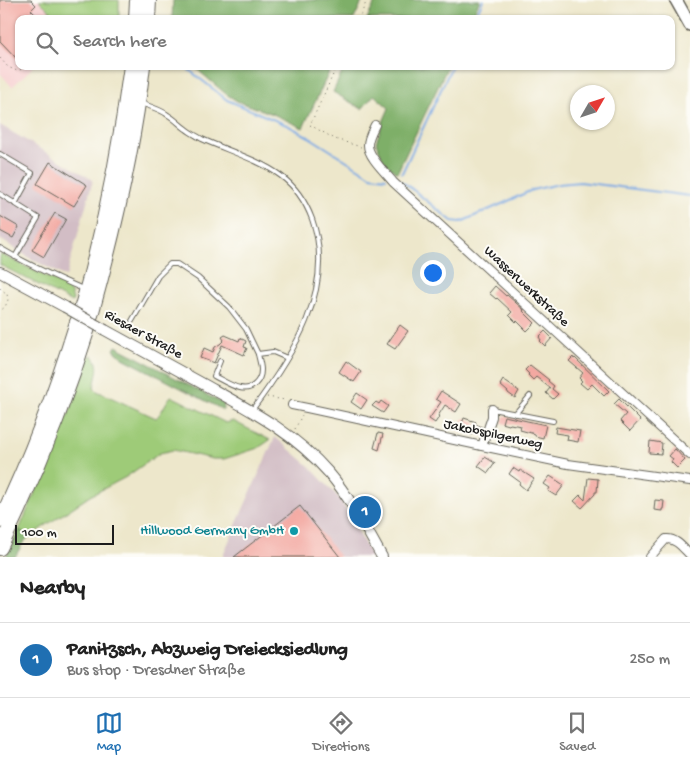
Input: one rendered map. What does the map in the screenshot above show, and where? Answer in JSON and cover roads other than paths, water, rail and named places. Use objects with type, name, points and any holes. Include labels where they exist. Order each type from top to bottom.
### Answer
[{"type":"highway","points":[[136,15],[137,0]]},
{"type":"highway","points":[[148,15],[150,0]]},
{"type":"highway","points":[[0,548],[53,428],[79,357],[86,290],[95,260],[112,184],[124,117],[130,70]]},
{"type":"highway","points":[[0,521],[41,426],[68,352],[84,319],[116,223],[130,156],[142,70]]},
{"type":"main road","points":[[676,0],[690,25]]},
{"type":"main road","name":"Riesaer Straße","points":[[0,272],[252,410],[291,436],[330,474],[358,515],[382,557]]},
{"type":"street","name":"Wasserwerkstraße","points":[[375,125],[369,139],[368,150],[394,182],[690,455]]},
{"type":"street","name":"Jakobspilgerweg","points":[[292,406],[584,467],[690,481]]},
{"type":"street","points":[[482,446],[492,417],[492,409]]},
{"type":"street","points":[[650,557],[666,539],[670,538],[690,554]]},
{"type":"lane","points":[[138,102],[168,114],[187,130],[201,138],[255,161],[282,176],[307,206],[317,232],[318,281],[310,315],[275,379],[252,410]]},
{"type":"lane","points":[[0,154],[32,173],[15,204]]},
{"type":"lane","points":[[0,194],[38,218],[15,257]]},
{"type":"lane","points":[[0,248],[58,278],[86,290]]},
{"type":"lane","points":[[132,321],[158,276],[170,264],[177,264],[198,278],[229,307],[246,329],[258,354],[261,375],[258,382],[250,388],[239,388],[214,376],[220,362]]},
{"type":"lane","points":[[258,354],[273,352],[287,358]]},
{"type":"lane","points":[[515,414],[530,396]]},
{"type":"lane","points":[[492,409],[553,421]]},
{"type":"waterway","points":[[476,15],[483,0]]},
{"type":"waterway","points":[[189,70],[227,100],[289,126],[371,176],[386,178]]},
{"type":"waterway","points":[[402,173],[450,70]]},
{"type":"waterway","points":[[393,177],[407,185],[452,221],[461,222],[532,190],[559,184],[580,182],[690,196]]},
{"type":"place","name":"Panitzsch, Abzweig Dreiecksiedlung","points":[[365,512]]},
{"type":"place","name":"Hillwood Germany GmbH","points":[[294,531]]}]
